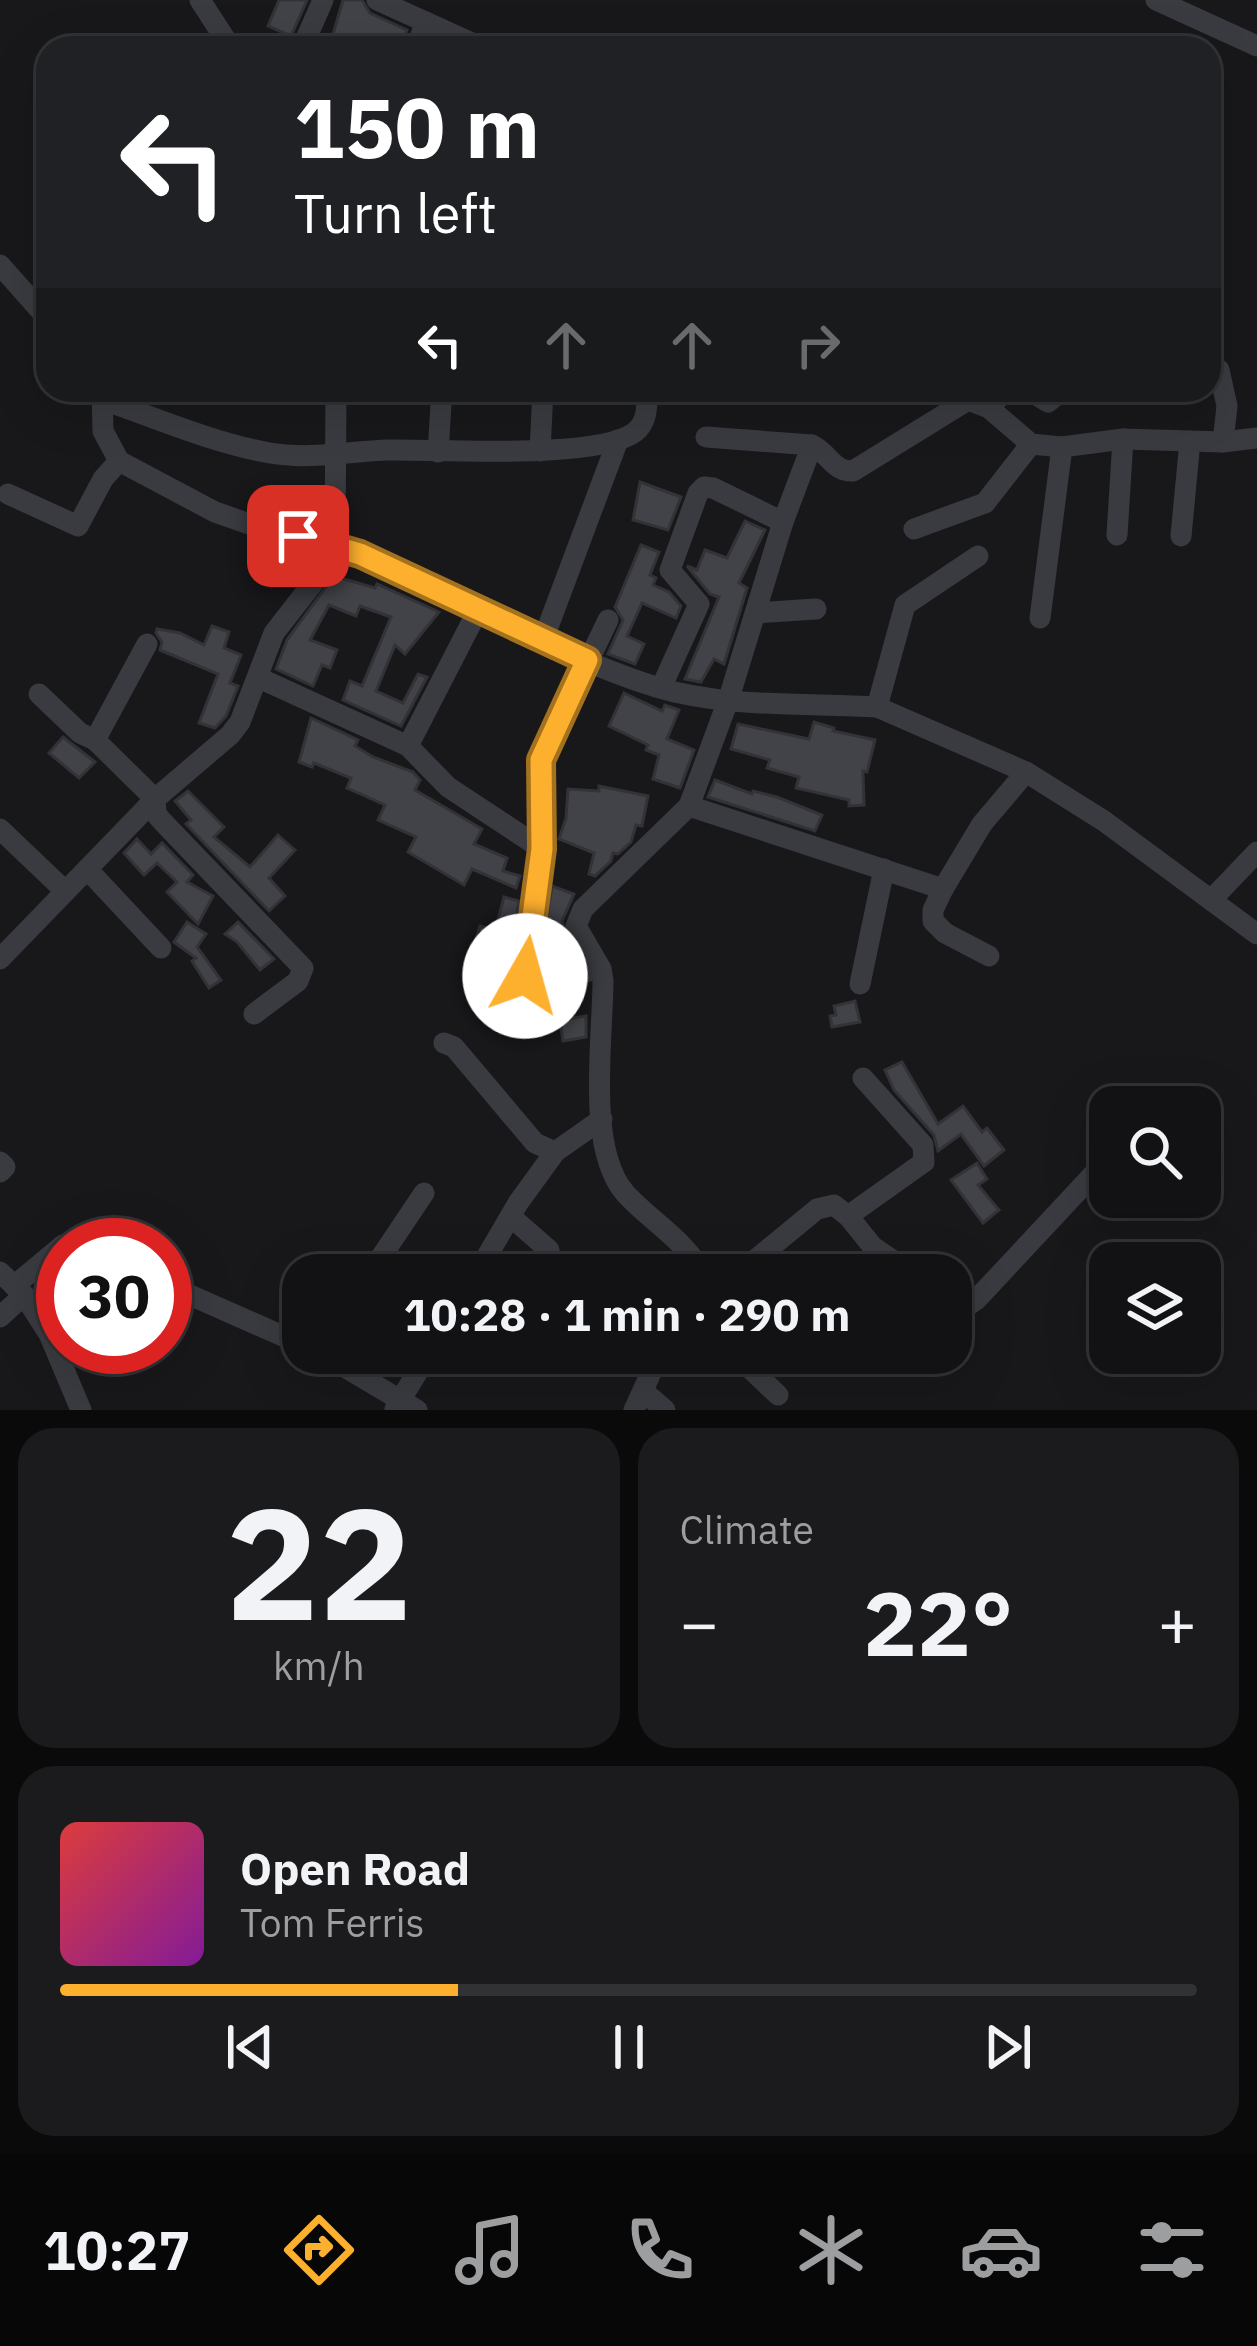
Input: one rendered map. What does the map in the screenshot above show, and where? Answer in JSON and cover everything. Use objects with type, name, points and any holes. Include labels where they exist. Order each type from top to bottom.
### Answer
[{"type":"street","points":[[200,0],[223,36]]},
{"type":"street","points":[[307,36],[323,0]]},
{"type":"street","points":[[377,0],[457,36]]},
{"type":"street","points":[[1156,0],[1257,46]]},
{"type":"street","points":[[421,36],[427,22]]},
{"type":"street","points":[[0,266],[36,303]]},
{"type":"street","points":[[1221,379],[1227,406],[1222,442]]},
{"type":"street","points":[[103,402],[103,431],[119,461],[215,512],[334,545],[477,612],[661,688],[729,698],[877,707],[1026,772],[1213,898],[1257,934]]},
{"type":"street","points":[[123,402],[268,452],[308,457],[388,450],[540,451],[618,440],[643,424],[646,402]]},
{"type":"street","points":[[0,959],[155,799],[230,735],[282,619],[314,583],[334,545],[336,402]]},
{"type":"street","points":[[438,452],[441,402]]},
{"type":"street","points":[[540,451],[542,402]]},
{"type":"street","points":[[706,437],[812,445],[836,468],[853,471],[960,402]]},
{"type":"street","points":[[978,402],[1031,445],[1257,438]]},
{"type":"street","points":[[989,408],[995,402]]},
{"type":"street","points":[[1117,535],[1123,439]]},
{"type":"street","points":[[543,640],[618,440]]},
{"type":"street","points":[[1181,536],[1190,441]]},
{"type":"street","points":[[687,1254],[622,1190],[604,1154],[602,969],[578,935],[577,917],[689,806],[812,445]]},
{"type":"street","points":[[914,529],[985,503],[1031,445]]},
{"type":"street","points":[[1040,618],[1063,447]]},
{"type":"street","points":[[8,494],[78,526],[103,478],[119,461]]},
{"type":"street","points":[[661,688],[699,604],[670,570],[698,493],[704,487],[712,488],[783,522]]},
{"type":"street","points":[[877,707],[905,604],[978,556]]},
{"type":"street","points":[[756,613],[817,609]]},
{"type":"street","points":[[408,746],[477,612]]},
{"type":"street","points":[[602,969],[542,982],[531,982],[525,976],[542,849],[541,760],[608,620]]},
{"type":"street","points":[[95,740],[147,644]]},
{"type":"street","points":[[259,678],[408,746],[448,787],[542,849]]},
{"type":"street","points":[[40,694],[155,799],[163,821],[303,968],[298,981],[254,1014]]},
{"type":"street","points":[[989,956],[945,933],[933,921],[943,889],[982,824],[1026,772]]},
{"type":"street","points":[[689,806],[943,889]]},
{"type":"street","points":[[0,830],[64,890]]},
{"type":"street","points":[[1213,898],[1257,852]]},
{"type":"street","points":[[87,868],[161,948]]},
{"type":"street","points":[[860,984],[884,869]]},
{"type":"street","points":[[444,1043],[454,1047],[535,1143],[555,1152]]},
{"type":"street","points":[[848,1216],[920,1166],[926,1154],[863,1078]]},
{"type":"street","points":[[489,1254],[555,1152],[602,1119]]},
{"type":"street","points":[[0,1162],[5,1167],[0,1172]]},
{"type":"street","points":[[972,1302],[1089,1179]]},
{"type":"street","points":[[384,1254],[424,1193]]},
{"type":"street","points":[[763,1254],[825,1205],[842,1208],[883,1254]]},
{"type":"street","points":[[511,1217],[549,1250]]},
{"type":"street","points":[[0,1318],[13,1284]]},
{"type":"street","points":[[13,1284],[50,1334],[81,1410]]},
{"type":"street","points":[[192,1296],[282,1336]]},
{"type":"street","points":[[354,1374],[404,1406],[420,1374]]},
{"type":"street","points":[[756,1374],[778,1395]]},
{"type":"street","points":[[639,1400],[665,1410]]},
{"type":"building","points":[[279,0],[307,0],[291,36],[268,26]]},
{"type":"building","points":[[343,0],[362,0],[370,13],[407,30],[405,36],[332,36]]},
{"type":"building","points":[[640,482],[681,497],[668,530],[633,520]]},
{"type":"building","points":[[745,521],[765,530],[739,583],[747,588],[724,664],[714,659],[701,682],[685,679],[719,597],[710,594],[687,566],[697,570],[705,550],[727,558]]},
{"type":"building","points":[[641,545],[659,552],[650,575],[656,578],[653,585],[669,592],[681,606],[676,618],[642,603],[627,636],[644,644],[635,664],[608,654],[623,620],[615,607]]},
{"type":"building","points":[[334,576],[375,588],[377,584],[439,612],[405,654],[395,645],[376,691],[403,703],[418,674],[427,677],[401,726],[343,700],[350,681],[362,686],[391,617],[360,606],[356,616],[329,605],[310,640],[337,650],[330,668],[322,665],[313,686],[276,669],[287,640]]},
{"type":"building","points":[[212,626],[229,632],[224,648],[241,655],[230,683],[238,686],[226,716],[215,728],[199,723],[218,674],[160,650],[162,642],[156,633],[157,629],[180,633],[204,645]]},
{"type":"building","points":[[624,693],[662,711],[665,705],[679,710],[667,739],[694,750],[680,788],[653,779],[659,755],[646,750],[648,745],[609,726]]},
{"type":"building","points":[[311,718],[358,740],[355,746],[373,757],[413,772],[420,780],[415,790],[482,829],[474,844],[507,858],[503,871],[520,876],[516,888],[472,869],[464,885],[408,852],[416,837],[378,820],[385,805],[347,788],[351,778],[299,762]]},
{"type":"building","points":[[814,722],[875,740],[867,772],[863,771],[864,805],[849,806],[849,800],[796,788],[799,777],[767,768],[770,760],[731,749],[738,724],[809,739]]},
{"type":"building","points":[[63,737],[95,762],[79,778],[49,753]]},
{"type":"building","points":[[715,780],[822,815],[815,831],[708,797]]},
{"type":"building","points":[[599,786],[648,796],[642,826],[636,825],[631,842],[613,853],[595,876],[589,874],[594,853],[559,839],[568,789],[599,791]]},
{"type":"building","points":[[188,791],[224,827],[214,837],[250,867],[278,835],[295,850],[269,878],[285,896],[269,911],[186,824],[191,820],[175,801]]},
{"type":"building","points":[[137,839],[151,854],[162,843],[193,875],[187,882],[213,896],[198,924],[167,892],[177,882],[157,863],[144,875],[124,853]]},
{"type":"building","points":[[552,886],[574,894],[562,921],[567,940],[564,950],[555,948],[548,964],[540,962]]},
{"type":"building","points":[[504,897],[519,901],[506,960],[474,945],[480,926],[495,931]]},
{"type":"building","points":[[187,922],[206,934],[197,947],[221,980],[209,988],[192,961],[196,958],[174,942]]},
{"type":"building","points":[[238,922],[274,959],[260,970],[225,934]]},
{"type":"building","points":[[855,1001],[860,1022],[832,1027],[834,1006]]},
{"type":"building","points":[[586,1016],[586,1037],[563,1041],[560,1020]]},
{"type":"building","points":[[902,1062],[938,1124],[963,1106],[982,1132],[987,1128],[1004,1150],[984,1166],[961,1134],[938,1151],[934,1135],[894,1090],[885,1070]]},
{"type":"building","points":[[977,1163],[987,1179],[978,1185],[999,1210],[983,1223],[951,1180]]},
{"type":"route","points":[[298,536],[360,554],[587,660],[541,760],[542,849],[525,976]]}]
